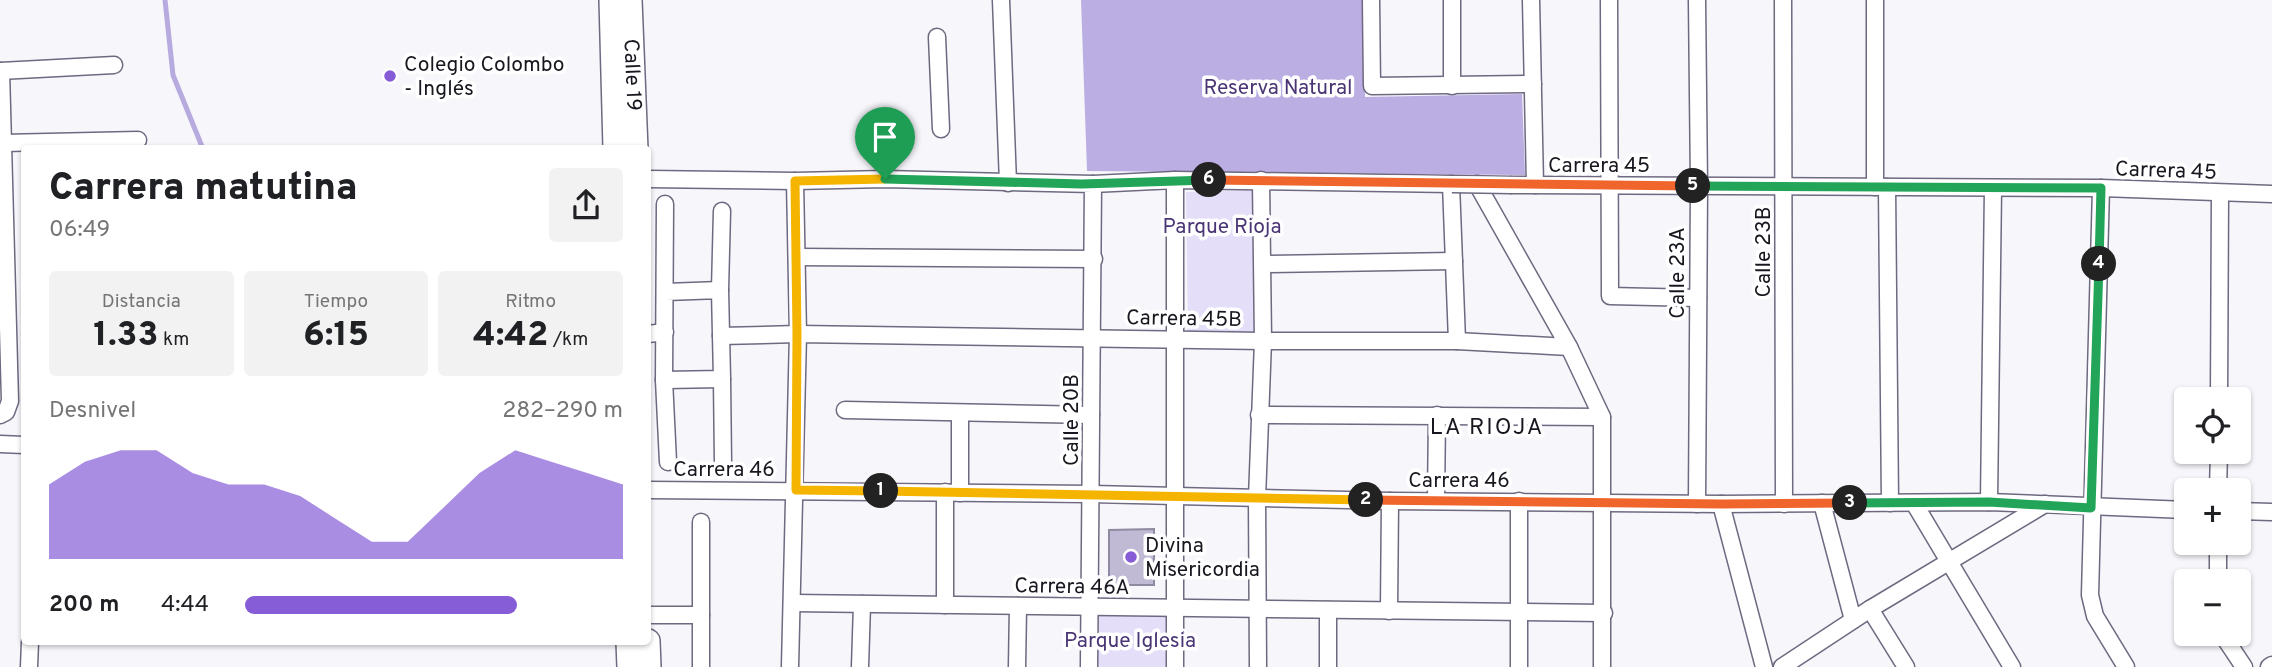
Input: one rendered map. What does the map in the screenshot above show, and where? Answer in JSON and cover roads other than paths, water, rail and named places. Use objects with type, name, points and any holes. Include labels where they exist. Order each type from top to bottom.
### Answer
[{"type":"main road","name":"Calle 19","points":[[611,0],[615,145]]},
{"type":"main road","name":"Calle 19","points":[[630,0],[636,145]]},
{"type":"main road","points":[[628,645],[629,667]]},
{"type":"main road","points":[[648,645],[649,667]]},
{"type":"street","points":[[1001,0],[1009,183]]},
{"type":"street","points":[[1371,0],[1372,86],[1533,84]]},
{"type":"street","points":[[1451,0],[1452,86]]},
{"type":"street","points":[[1531,0],[1535,185]]},
{"type":"street","points":[[1609,0],[1610,296],[1698,298]]},
{"type":"street","name":"Calle 23A","points":[[1697,0],[1697,504]]},
{"type":"street","name":"Calle 23B","points":[[1783,0],[1784,504]]},
{"type":"street","points":[[1875,0],[1890,503]]},
{"type":"street","points":[[937,37],[941,129]]},
{"type":"street","points":[[0,415],[6,412],[10,401],[1,71],[114,65]]},
{"type":"street","points":[[3,143],[138,140]]},
{"type":"street","name":"Carrera 45","points":[[651,179],[885,179],[1088,184],[1261,180],[1610,186],[2101,188],[2272,194]]},
{"type":"street","points":[[1175,180],[1175,667]]},
{"type":"street","points":[[1258,667],[1257,498],[1263,341],[1261,180]]},
{"type":"street","points":[[790,667],[796,490],[795,181]]},
{"type":"street","name":"Calle 20B","points":[[1088,184],[1094,259],[1089,667]]},
{"type":"street","points":[[1452,184],[1457,341]]},
{"type":"street","points":[[1478,184],[1569,347],[1602,417],[1602,667]]},
{"type":"street","points":[[1989,502],[1993,188]]},
{"type":"street","points":[[2101,188],[2090,595],[2095,616],[2126,667]]},
{"type":"street","points":[[2219,387],[2220,193]]},
{"type":"street","points":[[665,204],[664,380],[668,462]]},
{"type":"street","points":[[722,211],[720,290],[723,464]]},
{"type":"street","points":[[797,257],[1094,259]]},
{"type":"street","points":[[1263,264],[1454,261]]},
{"type":"street","points":[[666,292],[720,290]]},
{"type":"street","points":[[651,334],[665,332]]},
{"type":"street","name":"Carrera 45B","points":[[722,336],[797,334],[1457,341],[1569,347]]},
{"type":"street","points":[[664,380],[722,379]]},
{"type":"street","points":[[845,411],[1091,415]]},
{"type":"street","points":[[944,605],[960,413]]},
{"type":"street","points":[[1259,415],[1602,417]]},
{"type":"street","points":[[1436,500],[1437,415]]},
{"type":"street","points":[[0,444],[21,445]]},
{"type":"street","name":"Carrera 46","points":[[651,491],[796,490],[1697,504],[1989,502],[2174,510]]},
{"type":"street","points":[[1389,611],[1391,500]]},
{"type":"street","points":[[1519,501],[1519,667]]},
{"type":"street","points":[[1914,502],[2011,667]]},
{"type":"street","points":[[1822,503],[1853,620]]},
{"type":"street","points":[[1721,504],[1764,667]]},
{"type":"street","points":[[1782,667],[1806,660],[1853,620],[2045,504]]},
{"type":"street","points":[[2251,511],[2272,512]]},
{"type":"street","points":[[701,522],[701,667]]},
{"type":"street","name":"Carrera 46A","points":[[792,603],[1604,614]]},
{"type":"street","points":[[860,667],[862,604]]},
{"type":"street","points":[[1017,606],[1017,667]]},
{"type":"street","points":[[1870,609],[1906,667]]},
{"type":"street","points":[[1328,610],[1328,667]]},
{"type":"street","points":[[651,615],[701,615]]},
{"type":"street","points":[[30,645],[30,667]]},
{"type":"street","points":[[2230,646],[2244,667]]},
{"type":"waterway","points":[[165,0],[173,75],[201,145]]},
{"type":"place","name":"Colegio Colombo - Inglés","points":[[390,76]]},
{"type":"place","name":"Divina Misericordia","points":[[1131,557]]},
{"type":"district","name":"LA RIOJA","points":[[1487,426]]},
{"type":"park label","name":"Reserva Natural","points":[[1278,87]]},
{"type":"park label","name":"Parque Rioja","points":[[1222,226]]},
{"type":"park label","name":"Parque Iglesia","points":[[1130,640]]}]
